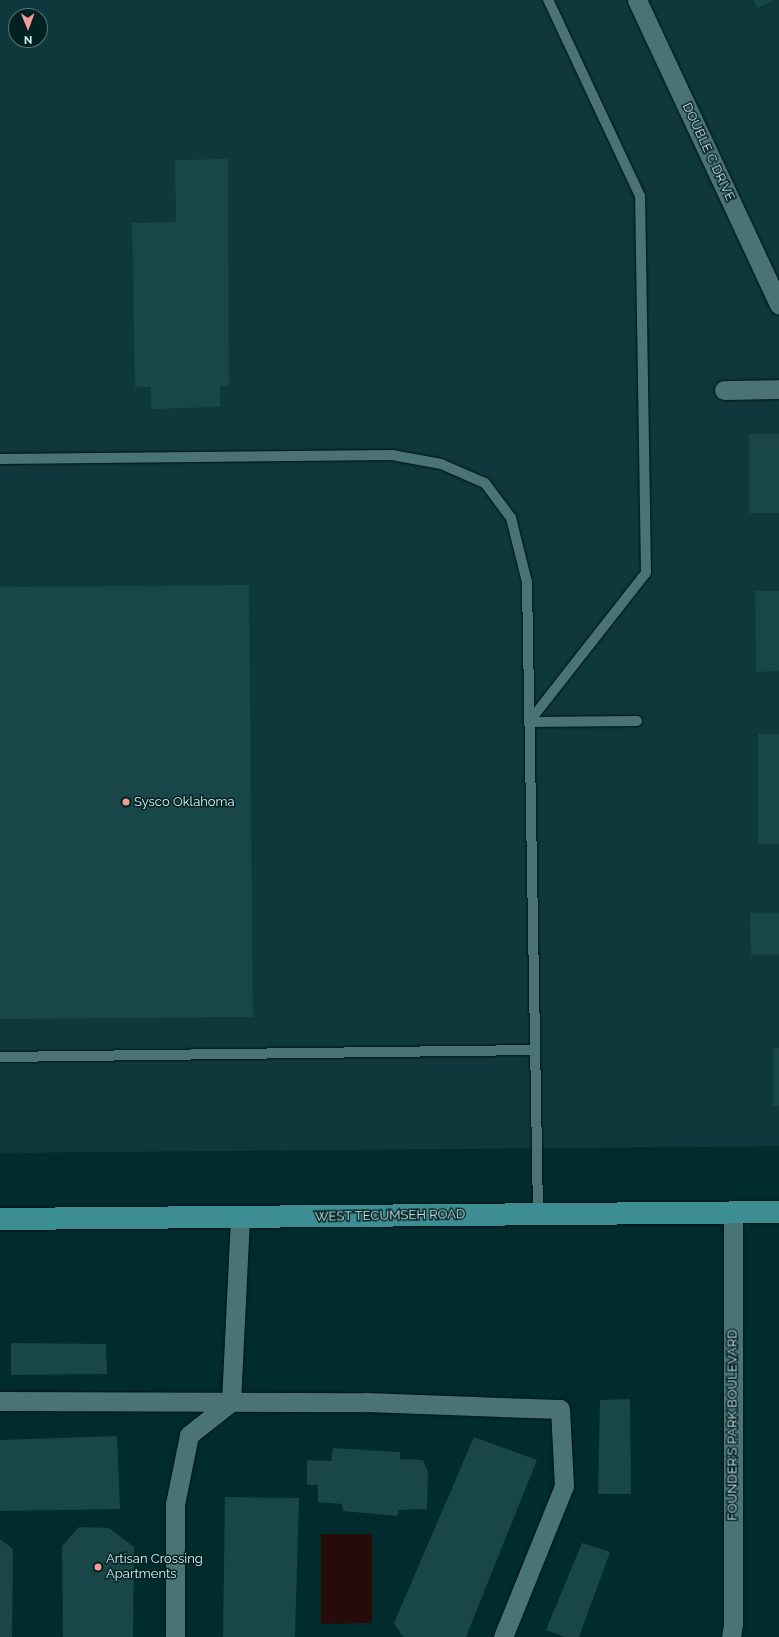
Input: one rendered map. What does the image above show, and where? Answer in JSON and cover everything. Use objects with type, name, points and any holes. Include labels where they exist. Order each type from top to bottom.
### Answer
[{"type":"main road","name":"WEST TECUMSEH ROAD","points":[[0,1219],[779,1212]]},
{"type":"street","name":"DOUBLE C DRIVE","points":[[637,0],[779,305]]},
{"type":"street","points":[[724,390],[779,389]]},
{"type":"street","name":"FOUNDER'S PARK BOULEVARD","points":[[731,1637],[734,1212]]},
{"type":"street","points":[[175,1637],[175,1504],[189,1435],[231,1402],[240,1217]]},
{"type":"street","points":[[0,1401],[366,1402],[560,1409],[564,1486],[503,1637]]},
{"type":"lane","points":[[529,722],[646,573],[640,196],[548,0]]},
{"type":"lane","points":[[0,459],[392,455],[441,464],[485,483],[511,518],[526,582],[538,1214]]},
{"type":"lane","points":[[529,722],[637,721]]},
{"type":"lane","points":[[0,1057],[535,1050]]},
{"type":"shaded area","name":"Sysco Oklahoma","points":[[0,0],[779,0],[779,1146],[0,1153]]},
{"type":"shaded area","points":[[321,1534],[372,1534],[372,1623],[321,1624]]},
{"type":"building","points":[[754,0],[775,0],[757,8]]},
{"type":"building","points":[[228,159],[229,386],[220,386],[220,407],[151,409],[151,387],[135,387],[132,223],[176,222],[175,160]]},
{"type":"building","points":[[749,434],[779,434],[779,513],[749,513]]},
{"type":"building","name":"Sysco Oklahoma","points":[[249,585],[253,1017],[0,1019],[0,587]]},
{"type":"building","points":[[755,591],[779,591],[779,671],[756,672]]},
{"type":"building","points":[[758,734],[779,734],[779,844],[758,844]]},
{"type":"building","points":[[750,913],[779,913],[779,955],[751,955]]},
{"type":"building","points":[[773,1048],[779,1048],[779,1106],[773,1106]]},
{"type":"building","points":[[11,1343],[106,1344],[107,1374],[11,1375]]},
{"type":"building","points":[[630,1399],[631,1494],[598,1494],[600,1400]]},
{"type":"building","points":[[117,1436],[120,1509],[0,1511],[0,1440]]},
{"type":"building","points":[[474,1437],[537,1460],[466,1637],[403,1637],[394,1623]]},
{"type":"building","points":[[333,1448],[400,1452],[400,1459],[423,1460],[428,1472],[427,1509],[399,1510],[397,1516],[343,1511],[342,1504],[318,1502],[318,1485],[307,1485],[307,1460],[331,1461]]},
{"type":"building","points":[[225,1497],[299,1498],[295,1637],[223,1637]]},
{"type":"building","name":"Artisan Crossing Apartments","points":[[79,1527],[109,1528],[134,1547],[133,1637],[63,1637],[62,1546]]},
{"type":"building","points":[[0,1539],[13,1549],[12,1637],[0,1637]]},
{"type":"building","points":[[582,1543],[610,1552],[579,1637],[565,1637],[546,1630]]},
{"type":"place","name":"Sysco Oklahoma","points":[[126,802]]},
{"type":"place","name":"Artisan Crossing Apartments","points":[[98,1567]]}]
